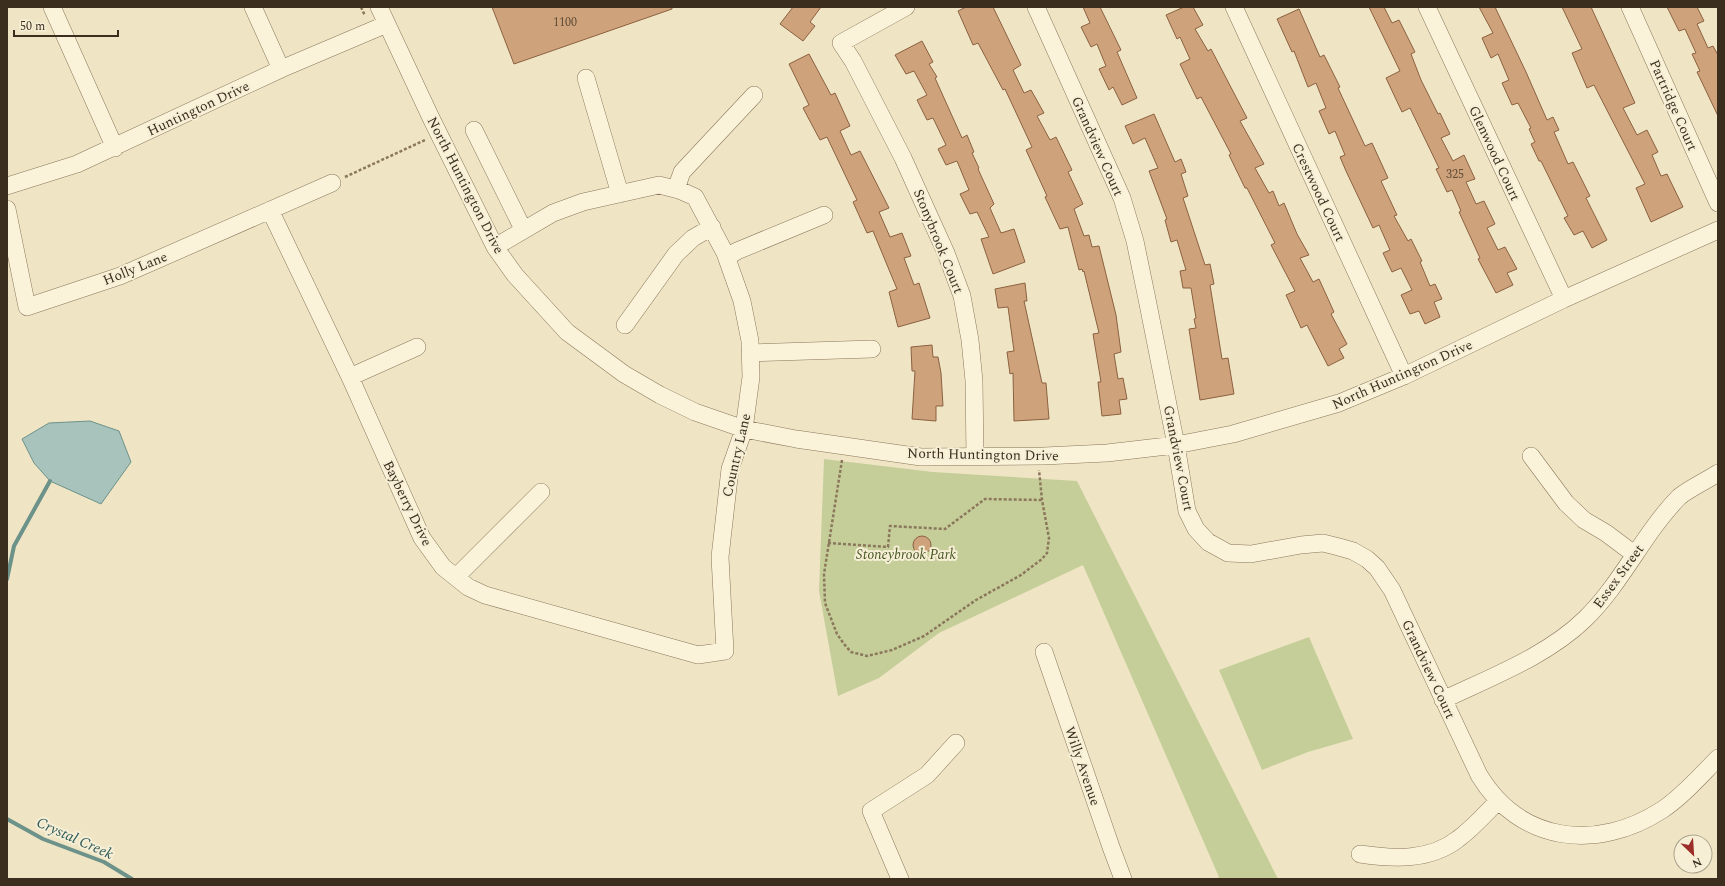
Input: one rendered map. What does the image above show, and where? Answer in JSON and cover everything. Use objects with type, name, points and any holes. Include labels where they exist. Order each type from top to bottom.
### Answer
[{"type":"street","points":[[52,7],[115,148]]},
{"type":"street","points":[[253,7],[281,69]]},
{"type":"street","name":"North Huntington Drive","points":[[379,7],[438,134],[495,247],[515,275],[568,332],[624,374],[660,395],[695,412],[744,429],[844,446],[921,457],[1037,456],[1107,453],[1176,446],[1233,434],[1339,403],[1404,376],[1564,299],[1718,230]]},
{"type":"street","name":"Stonybrook Court","points":[[906,7],[841,43],[853,61],[904,158],[946,253],[962,296],[970,340],[974,381],[975,457]]},
{"type":"street","name":"Grandview Court","points":[[1036,7],[1122,198],[1136,248],[1176,446],[1187,511],[1196,529],[1208,542],[1228,553],[1251,554],[1301,545],[1323,543],[1353,552],[1367,559],[1376,568],[1392,590],[1479,775],[1488,789],[1498,801],[1518,817],[1542,830],[1571,836],[1602,834],[1623,828],[1662,810],[1690,787],[1718,758]]},
{"type":"street","name":"Crestwood Court","points":[[1234,7],[1404,376]]},
{"type":"street","name":"Glenwood Court","points":[[1427,7],[1564,299]]},
{"type":"street","name":"Partridge Court","points":[[1630,7],[1718,203]]},
{"type":"street","name":"Huntington Drive","points":[[7,186],[77,164],[115,148],[281,69],[387,24]]},
{"type":"street","points":[[586,78],[620,194]]},
{"type":"street","points":[[676,189],[682,172],[754,95]]},
{"type":"street","points":[[474,130],[523,230]]},
{"type":"street","name":"Holly Lane","points":[[7,209],[28,307],[120,276],[332,183]]},
{"type":"street","name":"Country Lane","points":[[495,247],[553,212],[584,202],[659,185],[676,189],[695,197],[727,257],[742,301],[750,341],[750,377],[744,429],[730,469],[720,556],[725,651]]},
{"type":"street","name":"Bayberry Drive","points":[[270,210],[350,377],[422,538],[443,567],[468,586],[485,595],[698,655],[725,651]]},
{"type":"street","points":[[727,257],[737,251],[824,215]]},
{"type":"street","points":[[625,325],[676,254],[693,238],[712,228]]},
{"type":"street","points":[[350,377],[417,347]]},
{"type":"street","points":[[750,353],[872,349]]},
{"type":"street","points":[[1531,456],[1566,503],[1584,520],[1606,533],[1634,554]]},
{"type":"street","name":"Essex Street","points":[[1443,700],[1562,640],[1604,599],[1656,524],[1681,496],[1718,473]]},
{"type":"street","points":[[456,577],[541,492]]},
{"type":"street","name":"Willy Avenue","points":[[1044,652],[1111,847],[1124,879]]},
{"type":"street","points":[[900,879],[871,811],[927,775],[956,743]]},
{"type":"street","points":[[1360,854],[1385,858],[1406,858],[1438,850],[1457,840],[1498,801]]},
{"type":"path","points":[[332,183],[438,134]]},
{"type":"path","points":[[844,446],[824,574],[825,603],[837,634],[851,652],[867,656],[892,650],[924,636],[948,621],[976,600],[1021,575],[1042,559],[1047,553],[1049,545],[1037,456]]},
{"type":"path","points":[[828,543],[888,547],[890,526],[945,528],[985,499],[1042,500]]},
{"type":"green space","name":"Stoneybrook Park","points":[[824,459],[933,472],[1077,481],[1278,879],[1216,879],[1219,877],[1083,565],[939,633],[879,678],[838,696],[819,591]]},
{"type":"green space","points":[[1309,637],[1353,739],[1308,752],[1262,770],[1219,670]]},
{"type":"water","points":[[90,421],[119,431],[131,462],[101,504],[50,481],[34,463],[22,439],[49,423]]},
{"type":"building","points":[[492,7],[672,7],[672,9],[514,64]]},
{"type":"building","points":[[793,7],[821,7],[810,22],[815,26],[803,41],[780,24]]},
{"type":"building","points":[[966,7],[993,7],[1021,65],[1013,70],[1024,93],[1031,90],[1044,113],[1037,116],[1050,140],[1056,137],[1072,170],[1068,172],[1083,204],[1074,209],[1084,236],[1089,235],[1092,247],[1099,246],[1116,315],[1121,352],[1114,354],[1118,379],[1123,378],[1127,399],[1119,400],[1121,414],[1102,416],[1098,382],[1101,382],[1093,334],[1099,333],[1084,271],[1083,272],[1082,269],[1079,270],[1068,227],[1060,229],[1045,197],[1047,196],[1026,150],[1032,147],[1005,89],[1003,90],[978,43],[973,45],[958,11]]},
{"type":"building","points":[[1083,7],[1100,7],[1121,50],[1117,52],[1137,98],[1122,105],[1113,87],[1109,90],[1099,69],[1106,66],[1097,44],[1091,47],[1081,27],[1090,23]]},
{"type":"building","points":[[1184,7],[1193,7],[1203,25],[1195,29],[1208,51],[1211,49],[1247,118],[1240,121],[1264,164],[1255,168],[1269,193],[1273,191],[1279,206],[1284,203],[1297,234],[1309,255],[1300,258],[1313,282],[1319,279],[1334,312],[1331,314],[1347,344],[1339,349],[1344,358],[1328,366],[1307,325],[1301,328],[1286,295],[1295,291],[1271,245],[1275,243],[1247,188],[1245,188],[1229,155],[1231,154],[1201,97],[1197,99],[1180,64],[1190,59],[1180,37],[1177,39],[1166,15]]},
{"type":"building","points":[[1369,7],[1384,7],[1392,23],[1399,20],[1415,52],[1411,54],[1421,80],[1450,134],[1441,138],[1453,161],[1464,155],[1475,179],[1466,182],[1476,204],[1484,201],[1495,224],[1487,228],[1498,250],[1505,247],[1517,269],[1507,273],[1513,285],[1496,293],[1478,259],[1480,258],[1459,212],[1461,211],[1452,190],[1447,192],[1436,169],[1439,168],[1410,108],[1402,112],[1386,78],[1400,71]]},
{"type":"building","points":[[1479,7],[1495,7],[1547,120],[1553,117],[1559,130],[1554,132],[1568,164],[1573,162],[1590,196],[1586,198],[1607,240],[1592,248],[1583,231],[1574,235],[1564,218],[1568,216],[1531,144],[1535,142],[1529,129],[1531,128],[1518,103],[1512,105],[1502,83],[1509,80],[1498,54],[1491,58],[1482,38],[1493,33]]},
{"type":"building","points":[[1562,7],[1591,7],[1635,103],[1623,108],[1637,135],[1647,130],[1658,152],[1652,155],[1661,176],[1667,174],[1683,207],[1651,222],[1636,188],[1645,184],[1594,85],[1587,88],[1572,53],[1582,49]]},
{"type":"building","points":[[1667,7],[1697,7],[1704,21],[1697,24],[1708,48],[1713,46],[1718,55],[1718,116],[1697,72],[1700,71],[1692,54],[1696,53],[1685,29],[1679,31]]},
{"type":"building","points":[[1299,9],[1320,57],[1324,55],[1340,87],[1338,88],[1365,146],[1372,143],[1388,178],[1381,181],[1397,215],[1394,216],[1408,241],[1411,239],[1422,261],[1420,262],[1430,286],[1435,284],[1442,299],[1434,302],[1440,317],[1425,324],[1419,311],[1410,314],[1401,295],[1412,290],[1401,268],[1392,272],[1383,253],[1390,250],[1379,225],[1373,228],[1340,157],[1345,155],[1335,131],[1329,134],[1319,111],[1326,108],[1316,83],[1308,87],[1294,51],[1292,52],[1277,19]]},
{"type":"building","points":[[922,41],[933,62],[929,64],[937,77],[935,78],[962,138],[967,135],[974,152],[972,153],[979,168],[978,169],[994,204],[990,208],[1001,233],[1014,229],[1025,262],[993,274],[981,239],[989,237],[977,212],[970,214],[960,194],[969,190],[957,161],[946,165],[938,149],[946,145],[933,118],[927,120],[917,100],[927,95],[914,71],[906,74],[895,55]]},
{"type":"building","points":[[809,54],[831,95],[835,93],[850,126],[840,131],[851,155],[860,151],[889,208],[879,212],[890,237],[902,233],[911,256],[904,258],[914,285],[919,283],[930,318],[898,327],[889,292],[897,289],[873,231],[867,233],[853,202],[857,200],[827,137],[820,140],[803,108],[809,105],[789,64]]},
{"type":"building","points":[[1154,114],[1175,162],[1181,159],[1186,172],[1181,174],[1188,196],[1183,198],[1205,265],[1210,264],[1214,284],[1210,285],[1222,359],[1228,358],[1234,394],[1200,400],[1189,329],[1196,328],[1194,319],[1196,318],[1191,288],[1183,288],[1180,271],[1186,270],[1177,240],[1171,242],[1165,220],[1167,219],[1149,171],[1158,168],[1145,138],[1133,144],[1125,126]]},
{"type":"building","points":[[1025,283],[1027,301],[1024,301],[1042,383],[1046,383],[1049,419],[1014,421],[1013,373],[1010,374],[1007,352],[1014,351],[1008,307],[998,308],[995,289]]},
{"type":"building","points":[[932,345],[933,357],[938,357],[941,373],[943,406],[936,406],[936,421],[912,419],[915,371],[912,371],[911,347]]},
{"type":"building","points":[[918,536],[926,536],[931,541],[929,552],[926,554],[918,554],[913,549],[913,541]]},
{"type":"waterway","points":[[7,579],[14,546],[50,481]]},
{"type":"waterway","name":"Crystal Creek","points":[[7,819],[43,839],[104,862],[132,879]]}]
